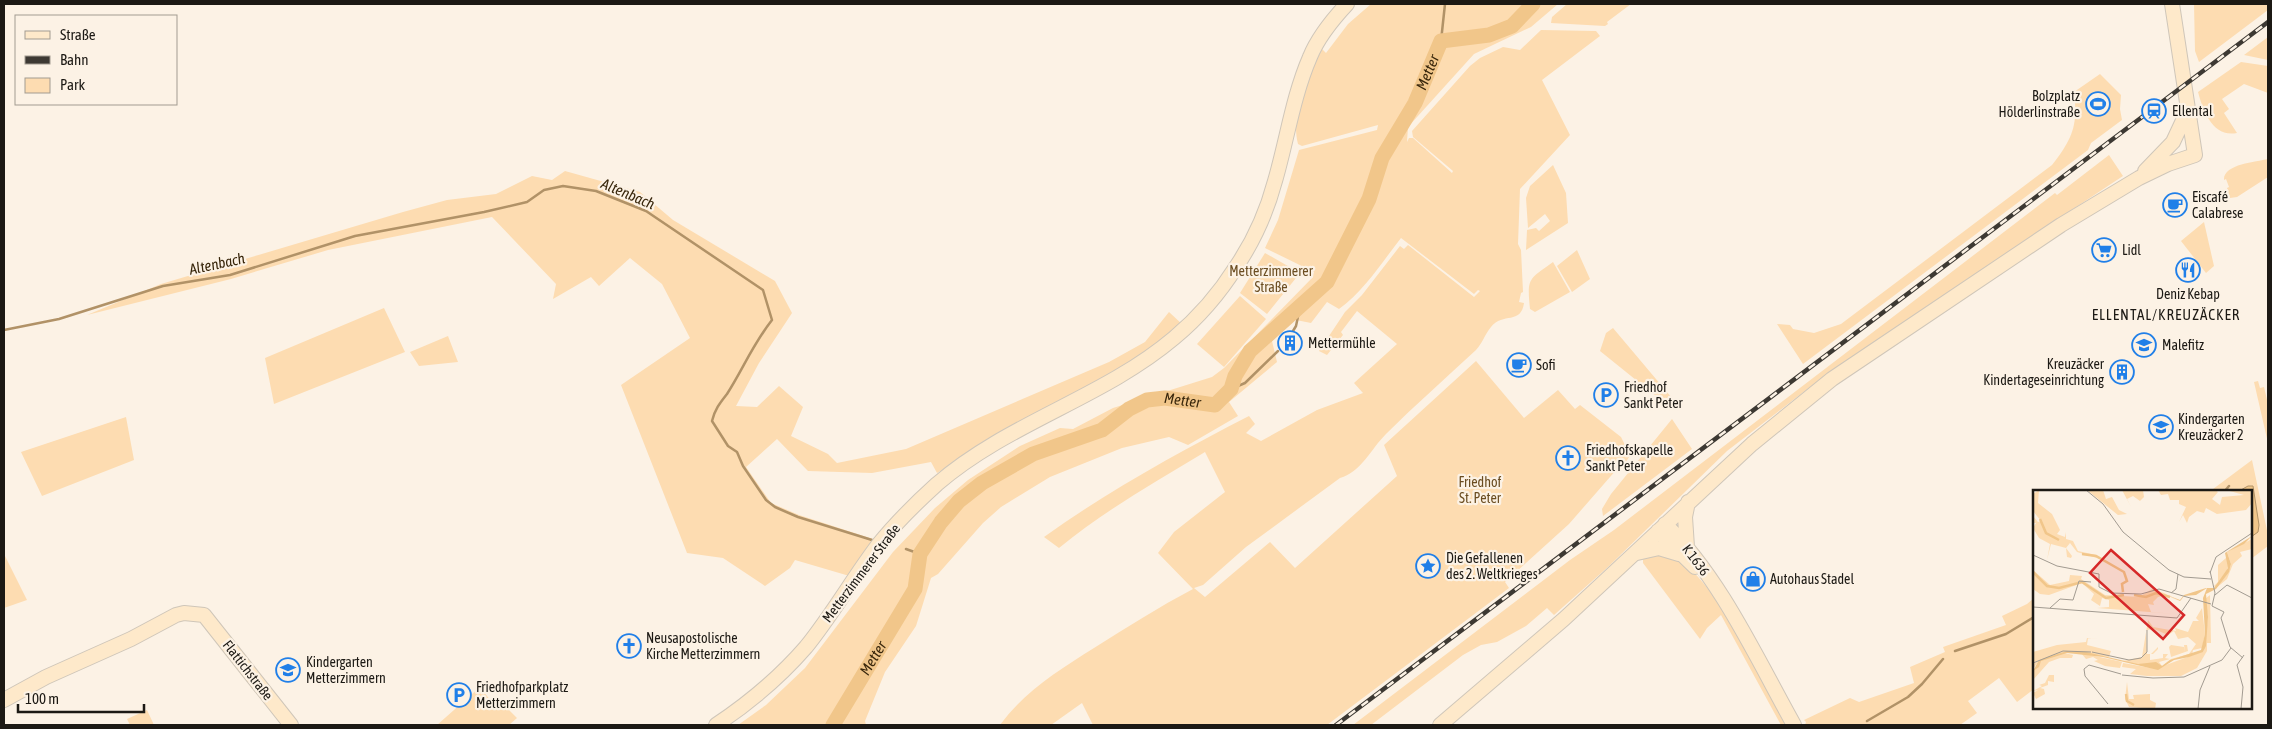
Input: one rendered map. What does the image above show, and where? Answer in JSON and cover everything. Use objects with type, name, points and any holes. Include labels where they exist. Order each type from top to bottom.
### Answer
[{"type":"main road","name":"Metterzimmerer Straße","points":[[716,725],[769,685],[806,646],[878,545],[936,485],[969,458],[1004,436],[1124,373],[1150,356],[1173,339],[1211,302],[1237,266],[1257,229],[1274,184],[1290,116],[1310,57],[1319,40],[1347,4]]},
{"type":"main road","points":[[1440,725],[1564,619],[1688,502],[1771,428],[1832,379],[2061,225],[2139,178],[2168,164],[2195,156],[2172,4]]},
{"type":"main road","points":[[2139,178],[2173,142],[2188,112]]},
{"type":"main road","points":[[1634,554],[1659,548],[1684,550],[1685,517],[1688,502]]},
{"type":"main road","name":"K 1636","points":[[1661,527],[1714,585],[1794,725]]},
{"type":"main road","name":"Flattichstraße","points":[[4,700],[46,677],[138,636],[176,615],[184,613],[204,615],[291,725]]},
{"type":"green space","name":"Friedhof St. Peter","points":[[1371,4],[1558,4],[1531,27],[1474,54],[1408,127],[1407,142],[1409,138],[1413,138],[1452,173],[1453,171],[1413,137],[1412,131],[1470,66],[1480,58],[1503,47],[1520,50],[1541,30],[1596,31],[1600,36],[1542,80],[1570,135],[1520,189],[1518,244],[1521,250],[1523,292],[1519,302],[1524,303],[1522,310],[1519,314],[1501,320],[1491,327],[1476,350],[1386,434],[1354,471],[1340,478],[1246,547],[1203,585],[1194,588],[1205,597],[1270,542],[1295,568],[1397,476],[1384,445],[1476,361],[1524,418],[1558,390],[1575,409],[1580,405],[1621,437],[1625,445],[1632,452],[1620,472],[1617,469],[1569,524],[1505,582],[1509,588],[1327,725],[1093,725],[1082,703],[1051,725],[1000,725],[1020,702],[1055,673],[1193,589],[1158,553],[1174,532],[1225,492],[1205,452],[1112,509],[1059,548],[1044,537],[1144,473],[1249,416],[1255,424],[1246,433],[1261,441],[1317,410],[1363,393],[1354,383],[1397,344],[1357,311],[1341,332],[1343,335],[1327,355],[1319,351],[1345,312],[1362,295],[1400,246],[1404,249],[1408,245],[1474,297],[1480,291],[1478,290],[1474,294],[1401,238],[1365,285],[1339,309],[1327,302],[1311,323],[1291,319],[1272,341],[1277,362],[1229,402],[1238,416],[1188,445],[1169,437],[1122,448],[1050,477],[1001,507],[983,523],[938,574],[931,578],[916,626],[885,672],[865,721],[866,725],[738,725],[766,705],[805,668],[893,552],[935,508],[968,480],[1020,446],[1060,428],[1073,429],[1113,408],[1212,377],[1224,368],[1312,278],[1314,272],[1265,248],[1278,220],[1299,150],[1377,130],[1378,125],[1302,146],[1298,144],[1296,132],[1296,120],[1302,95],[1322,49],[1326,53],[1348,24]]},
{"type":"green space","points":[[1567,4],[1631,4],[1607,22],[1608,24],[1605,26],[1551,23],[1552,17]]},
{"type":"green space","points":[[2194,4],[2268,4],[2268,10],[2199,62],[2195,51]]},
{"type":"green space","points":[[2268,37],[2268,60],[2244,55]]},
{"type":"green space","points":[[2241,62],[2268,66],[2268,93],[2244,84],[2222,99],[2229,109],[2224,113],[2237,133],[2229,133],[2221,131],[2210,122],[2198,92]]},
{"type":"green space","points":[[2100,74],[2121,95],[2120,109],[2122,120],[2091,143],[2088,150],[1803,364],[1777,324],[1790,325],[1793,329],[1814,333],[1841,324],[2052,165],[2065,147],[2072,131],[2075,114],[2074,92]]},
{"type":"green space","points":[[2109,155],[2123,176],[1810,387],[1727,451],[1608,567],[1554,615],[1547,608],[1526,626],[1497,642],[1481,645],[1463,655],[1371,725],[1353,725],[1570,560],[1614,530],[2055,193],[2057,195]]},
{"type":"green space","points":[[2268,159],[2268,177],[2237,197],[2230,198],[2227,188],[2229,187],[2226,179],[2224,180],[2229,170],[2241,165]]},
{"type":"green space","points":[[1553,165],[1566,193],[1568,223],[1526,250],[1527,230],[1536,228],[1539,231],[1550,221],[1545,214],[1528,228],[1526,198],[1530,186]]},
{"type":"green space","points":[[565,171],[640,192],[673,220],[775,281],[792,313],[759,363],[736,406],[757,407],[779,386],[803,407],[791,436],[828,454],[837,463],[906,449],[1109,362],[1145,342],[1169,312],[1183,325],[1153,350],[937,473],[931,462],[872,473],[808,471],[777,439],[746,467],[771,503],[799,515],[873,539],[851,575],[795,560],[790,568],[765,586],[723,558],[687,553],[621,385],[690,338],[662,284],[630,258],[599,286],[591,277],[553,299],[556,284],[492,217],[328,250],[231,279],[87,315],[161,284],[447,200],[496,194],[532,176],[552,180]]},
{"type":"green space","points":[[2204,222],[2214,266],[2206,273],[2181,241]]},
{"type":"green space","points":[[1577,250],[1590,279],[1572,292],[1557,266]]},
{"type":"green space","name":"Metterzimmerer Straße","points":[[1265,253],[1300,273],[1267,314],[1240,293]]},
{"type":"green space","points":[[1553,262],[1570,292],[1535,312],[1530,309],[1529,285],[1538,273]]},
{"type":"green space","points":[[1240,296],[1266,319],[1224,367],[1197,344]]},
{"type":"green space","points":[[384,308],[405,352],[274,404],[265,358]]},
{"type":"green space","points":[[1613,328],[1672,398],[1667,405],[1600,351],[1606,333]]},
{"type":"green space","points":[[448,336],[458,362],[419,366],[410,352]]},
{"type":"green space","points":[[2258,381],[2260,388],[2264,387],[2268,404],[2268,443],[2254,382]]},
{"type":"green space","points":[[126,417],[134,460],[42,496],[21,452]]},
{"type":"green space","points":[[1672,419],[1692,449],[1603,516],[1602,509],[1611,494]]},
{"type":"green space","points":[[2252,460],[2268,535],[2268,546],[2252,558],[2252,490],[2212,490]]},
{"type":"green space","points":[[1653,553],[1676,559],[1690,569],[1706,586],[1754,660],[1789,725],[1781,725],[1721,615],[1707,628],[1700,639],[1643,563],[1643,559]]},
{"type":"green space","points":[[4,554],[27,600],[4,608]]},
{"type":"green space","points":[[2033,599],[2033,690],[2017,702],[1999,678],[1968,701],[1977,713],[1960,725],[1805,725],[1806,722],[1804,720],[1850,698],[1859,702],[1914,683],[1910,667],[1945,652],[1943,647],[2006,625],[2002,616],[2027,604]]},
{"type":"green space","points":[[480,687],[498,710],[504,705],[517,718],[509,725],[437,725]]},
{"type":"green space","points":[[147,710],[154,725],[130,725],[127,719]]},
{"type":"shaded area","points":[[2248,486],[2253,486],[2259,525],[2258,532],[2252,536],[2252,490],[2241,490]]},
{"type":"waterway","points":[[1441,41],[1445,4]]},
{"type":"waterway","name":"Metter","points":[[833,725],[915,589],[920,554],[941,522],[959,501],[982,483],[1033,454],[1102,430],[1129,409],[1147,400],[1165,398],[1215,405],[1231,389],[1235,376],[1250,351],[1327,282],[1369,199],[1382,158],[1415,103],[1441,41],[1489,35],[1512,26],[1533,4]]},
{"type":"waterway","name":"Altenbach","points":[[4,330],[59,319],[163,286],[230,275],[355,236],[527,202],[544,190],[563,186],[596,191],[646,211],[763,290],[772,320],[759,338],[733,385],[718,406],[712,421],[728,446],[737,452],[743,466],[766,500],[775,507],[798,517],[872,540]]},
{"type":"waterway","points":[[1293,331],[1300,307]]},
{"type":"waterway","points":[[1231,389],[1245,383],[1278,351]]},
{"type":"waterway","points":[[2226,490],[2229,486]]},
{"type":"waterway","name":"Altenbach","points":[[906,549],[920,554]]},
{"type":"waterway","points":[[1955,651],[2006,634],[2033,618]]},
{"type":"waterway","points":[[1867,721],[1908,697],[1943,659]]},
{"type":"railway","points":[[1336,725],[2268,22]]},
{"type":"place","name":"Bolzplatz Hölderlinstraße","points":[[2098,104]]},
{"type":"place","name":"Ellental","points":[[2154,111]]},
{"type":"place","name":"Eiscafé Calabrese","points":[[2175,205]]},
{"type":"place","name":"Lidl","points":[[2104,250]]},
{"type":"place","name":"Deniz Kebap","points":[[2188,270]]},
{"type":"place","name":"Mettermühle","points":[[1290,343]]},
{"type":"place","name":"Malefitz","points":[[2144,345]]},
{"type":"place","name":"Sofi","points":[[1519,365]]},
{"type":"place","name":"Kreuzäcker Kindertageseinrichtung","points":[[2122,372]]},
{"type":"place","name":"Friedhof Sankt Peter","points":[[1606,395]]},
{"type":"place","name":"Kindergarten Kreuzäcker 2","points":[[2161,427]]},
{"type":"place","name":"Friedhofskapelle Sankt Peter","points":[[1568,458]]},
{"type":"place","name":"Die Gefallenen des 2. Weltkrieges","points":[[1428,566]]},
{"type":"place","name":"Autohaus Stadel","points":[[1753,579]]},
{"type":"place","name":"Neusapostolische Kirche Metterzimmern","points":[[629,646]]},
{"type":"place","name":"Kindergarten Metterzimmern","points":[[288,670]]},
{"type":"place","name":"Friedhofparkplatz Metterzimmern","points":[[459,695]]},
{"type":"district","name":"ELLENTAL/KREUZÄCKER","points":[[2166,315]]}]
